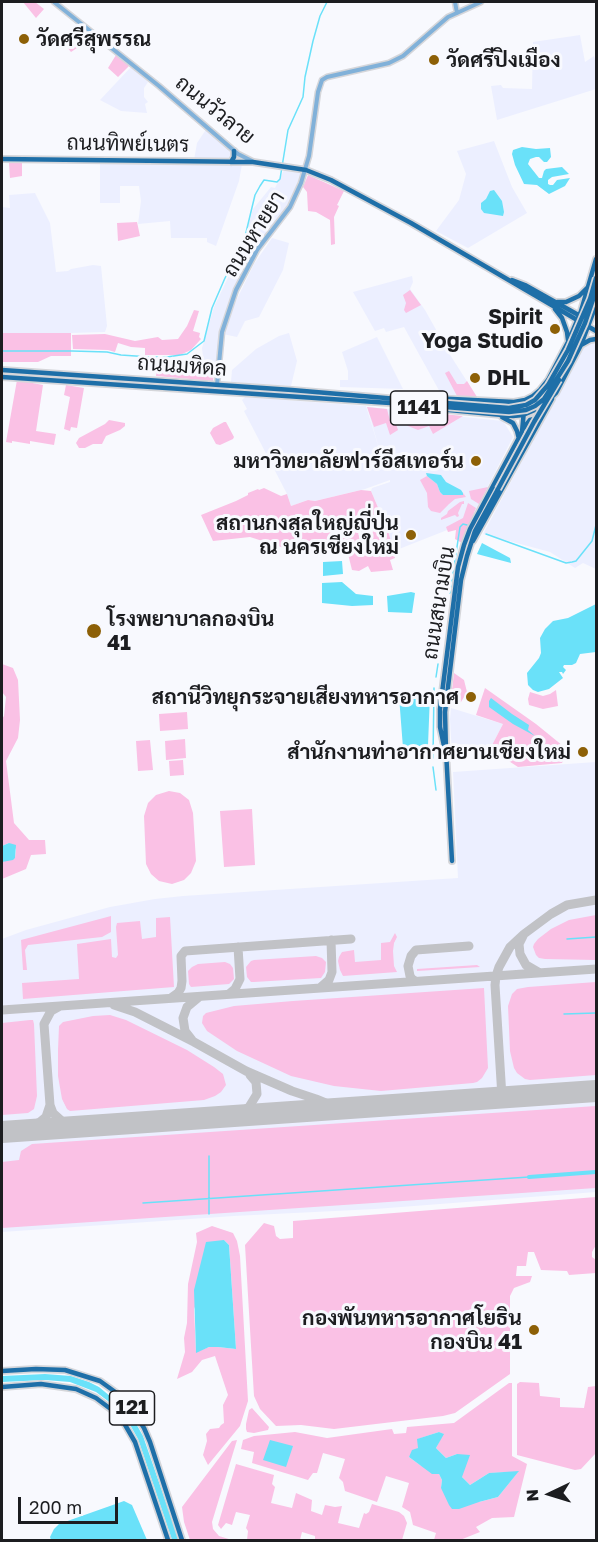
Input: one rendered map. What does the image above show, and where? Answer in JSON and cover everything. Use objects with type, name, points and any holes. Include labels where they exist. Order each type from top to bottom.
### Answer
[{"type":"main road","points":[[234,162],[239,159],[236,153]]},
{"type":"main road","name":"ถนนทิพย์เนตร","points":[[2,159],[253,162]]},
{"type":"main road","name":"ถนนวัวลาย","points":[[253,162],[283,165],[325,177],[494,271],[525,285],[590,324]]},
{"type":"main road","points":[[525,399],[540,390],[548,380],[568,342],[579,318],[596,262]]},
{"type":"main road","name":"ถนนมหิดล","points":[[2,377],[509,408],[526,405],[535,400],[548,385],[568,350],[597,278]]},
{"type":"main road","points":[[568,342],[562,318],[553,303],[573,299],[590,285]]},
{"type":"main road","name":"ถนนมหิดล","points":[[360,395],[503,412],[526,410],[544,399],[568,361],[597,291]]},
{"type":"main road","name":"ถนนมหิดล","points":[[342,399],[497,416],[523,415],[537,409],[556,393],[581,345],[597,305]]},
{"type":"main road","points":[[590,324],[597,325]]},
{"type":"main road","points":[[590,324],[597,332]]},
{"type":"main road","points":[[581,345],[597,339]]},
{"type":"main road","name":"ถนนสนามบิน","points":[[452,861],[446,752],[447,694],[461,580],[476,528],[568,361]]},
{"type":"main road","name":"ถนนมหิดล","points":[[2,370],[360,395],[514,402],[525,399]]},
{"type":"main road","points":[[60,374],[60,381]]},
{"type":"main road","name":"ถนนสนามบิน","points":[[470,546],[556,393]]},
{"type":"main road","points":[[525,399],[537,409],[538,425]]},
{"type":"main road","name":"ถนนสนามบิน","points":[[446,752],[441,734],[440,709],[458,567],[470,529],[522,432],[525,399]]},
{"type":"main road","points":[[486,414],[491,407],[488,401]]},
{"type":"main road","points":[[497,416],[513,423],[519,439]]},
{"type":"main road","points":[[522,432],[530,420],[534,419],[538,425]]},
{"type":"main road","name":"121","points":[[2,1371],[65,1370],[100,1381],[118,1394],[131,1407],[144,1428],[182,1540]]},
{"type":"main road","name":"121","points":[[2,1387],[41,1384],[64,1386],[92,1395],[111,1408],[124,1423],[135,1442],[168,1540]]},
{"type":"street","name":"ถนนวัวลาย","points":[[54,2],[159,86],[236,153],[253,162]]},
{"type":"street","points":[[455,2],[457,13],[482,2]]},
{"type":"street","name":"ถนนหายยา","points":[[217,385],[222,332],[236,290],[257,250],[290,207],[302,183],[309,156],[318,88],[322,80],[388,63],[403,56],[448,17],[457,13]]},
{"type":"shaded area","points":[[23,2],[35,2],[44,9],[36,18]]},
{"type":"shaded area","points":[[83,29],[89,35],[71,52],[66,46],[75,33],[78,35]]},
{"type":"shaded area","points":[[580,35],[585,62],[594,56],[596,62],[596,89],[497,120],[491,86],[532,89],[533,42]]},
{"type":"shaded area","points":[[116,55],[129,66],[118,77],[108,68]]},
{"type":"shaded area","points":[[131,67],[148,82],[144,88],[144,97],[148,102],[145,104],[147,113],[121,111],[100,100]]},
{"type":"shaded area","points":[[207,128],[232,151],[233,156],[230,160],[194,160],[197,143]]},
{"type":"shaded area","points":[[494,141],[512,187],[527,213],[468,248],[436,231],[459,200],[466,174],[457,151]]},
{"type":"shaded area","points":[[100,162],[242,164],[239,181],[216,246],[207,242],[207,238],[171,238],[170,221],[138,224],[141,201],[139,186],[120,186],[120,203],[100,203]]},
{"type":"shaded area","points":[[9,163],[22,163],[22,176],[10,178]]},
{"type":"shaded area","points":[[285,168],[302,172],[288,205],[252,256],[235,289],[220,331],[215,367],[204,365],[202,348],[214,307],[242,248],[253,209],[271,187],[275,188]]},
{"type":"shaded area","points":[[308,175],[344,191],[334,217],[335,244],[331,245],[330,220],[316,212],[308,211],[307,192],[303,187]]},
{"type":"shaded area","points":[[35,193],[50,223],[56,272],[93,265],[101,266],[107,326],[105,332],[2,333],[2,207],[10,208],[9,195]]},
{"type":"shaded area","points":[[137,222],[140,236],[118,241],[117,223]]},
{"type":"shaded area","points":[[272,238],[289,243],[283,270],[259,317],[245,321],[237,337],[223,334],[254,264]]},
{"type":"shaded area","points":[[412,276],[413,282],[410,289],[477,397],[441,394],[404,327],[386,332],[384,328],[375,331],[353,292]]},
{"type":"shaded area","points":[[410,290],[421,305],[406,313],[403,295]]},
{"type":"shaded area","points":[[194,310],[199,311],[193,331],[200,333],[201,339],[191,350],[180,355],[145,355],[145,348],[118,343],[115,352],[73,349],[72,335],[105,334],[135,341],[158,337],[162,340],[178,339]]},
{"type":"shaded area","points":[[2,333],[71,333],[71,356],[51,356],[38,362],[2,362]]},
{"type":"shaded area","points":[[289,333],[297,361],[291,386],[231,382],[232,370],[256,349]]},
{"type":"shaded area","points":[[377,337],[403,389],[340,387],[340,380],[348,380],[348,371],[342,352]]},
{"type":"shaded area","points":[[596,342],[596,569],[583,563],[575,568],[550,552],[483,534],[581,347]]},
{"type":"shaded area","points":[[179,362],[215,367],[213,381],[156,376],[157,364]]},
{"type":"shaded area","points":[[449,371],[457,384],[464,384],[467,381],[477,397],[457,396],[445,373]]},
{"type":"shaded area","points":[[17,380],[43,385],[36,431],[56,434],[54,445],[30,441],[30,444],[6,442]]},
{"type":"shaded area","points":[[66,385],[84,388],[77,428],[71,427],[70,431],[64,429],[70,397],[64,395]]},
{"type":"shaded area","points":[[245,397],[366,406],[381,455],[367,407],[503,421],[513,437],[470,521],[394,551],[371,491],[372,488],[390,482],[390,480],[365,489],[315,501],[308,500],[291,506],[244,411],[247,409],[242,400]]},
{"type":"shaded area","points":[[367,407],[387,409],[390,421],[396,424],[398,430],[390,435],[386,423],[374,427]]},
{"type":"shaded area","points":[[394,409],[463,416],[433,434],[429,426],[418,430],[408,426],[394,413]]},
{"type":"shaded area","points":[[109,420],[125,423],[125,426],[106,436],[102,444],[79,448],[76,443],[79,438]]},
{"type":"shaded area","points":[[224,422],[234,437],[220,445],[216,444],[210,433],[213,428]]},
{"type":"shaded area","points":[[427,476],[437,484],[443,495],[463,495],[463,493],[466,497],[455,499],[440,513],[431,511],[428,507],[427,493],[420,480]]},
{"type":"shaded area","points":[[488,487],[479,504],[471,499],[469,491]]},
{"type":"shaded area","points":[[264,488],[281,496],[287,494],[291,506],[308,500],[315,501],[361,490],[371,491],[394,551],[395,558],[390,560],[393,570],[371,572],[368,566],[359,571],[352,570],[348,554],[297,552],[250,537],[213,541],[201,515]]},
{"type":"shaded area","points":[[464,501],[458,513],[459,516],[455,515],[441,520],[448,511]]},
{"type":"shaded area","points":[[468,503],[476,508],[462,543],[455,539],[456,530],[448,532],[446,527],[463,518]]},
{"type":"shaded area","points":[[2,664],[13,668],[18,680],[20,720],[18,738],[6,761],[14,823],[29,840],[45,840],[46,854],[31,855],[26,869],[2,879],[2,862],[15,858],[16,849],[9,843],[2,846],[2,719],[6,697],[2,692]]},
{"type":"shaded area","points":[[454,673],[464,680],[467,692],[461,702],[450,707]]},
{"type":"shaded area","points":[[485,688],[568,750],[562,763],[518,767],[490,749],[503,724],[476,715]]},
{"type":"shaded area","points":[[556,690],[558,706],[543,709],[529,705],[530,692],[543,696]]},
{"type":"shaded area","points":[[451,708],[503,724],[490,753],[452,755]]},
{"type":"shaded area","points":[[187,712],[188,729],[160,731],[159,714]]},
{"type":"shaded area","points":[[185,739],[186,758],[166,760],[165,741]]},
{"type":"shaded area","points":[[150,740],[153,770],[138,771],[136,741]]},
{"type":"shaded area","points":[[183,760],[184,775],[170,776],[169,761]]},
{"type":"shaded area","points":[[596,762],[596,1192],[375,1209],[2,1232],[2,939],[26,930],[110,907],[155,899],[458,878],[453,772]]},
{"type":"shaded area","points":[[169,791],[180,793],[189,800],[193,813],[196,861],[191,873],[184,880],[172,884],[159,881],[151,874],[146,864],[144,816],[148,803],[156,795]]},
{"type":"shaded area","points":[[252,809],[255,865],[224,867],[220,811]]},
{"type":"shaded area","points":[[596,915],[596,960],[545,959],[536,955],[534,944],[551,929],[569,920]]},
{"type":"shaded area","points":[[111,916],[111,932],[102,937],[28,945],[25,950],[27,970],[23,970],[21,940]]},
{"type":"shaded area","points":[[170,917],[174,987],[23,999],[22,983],[79,979],[77,944],[111,939],[112,957],[116,958],[118,955],[117,923],[140,921],[142,939],[156,937],[156,918]]},
{"type":"shaded area","points":[[395,933],[397,937],[393,951],[394,966],[397,972],[343,976],[338,961],[342,952],[354,950],[355,962],[381,960],[381,943],[390,942]]},
{"type":"shaded area","points":[[316,956],[326,962],[325,972],[321,978],[251,982],[247,977],[246,967],[254,960]]},
{"type":"shaded area","points":[[225,962],[233,968],[234,979],[229,984],[191,987],[188,971],[192,967],[198,964]]},
{"type":"shaded area","points":[[477,965],[480,967],[417,971],[417,969]]},
{"type":"shaded area","points":[[596,982],[596,1075],[530,1080],[517,1073],[510,1051],[508,1006],[512,994],[517,989],[528,987]]},
{"type":"shaded area","points":[[484,988],[488,1068],[482,1078],[473,1083],[381,1091],[334,1086],[291,1076],[237,1051],[207,1031],[202,1023],[206,1013],[234,1006]]},
{"type":"shaded area","points":[[110,1015],[126,1020],[187,1050],[223,1074],[226,1085],[221,1092],[204,1100],[70,1111],[62,1099],[58,1076],[59,1026],[63,1022]]},
{"type":"shaded area","points":[[33,1020],[37,1096],[34,1109],[28,1113],[2,1115],[2,1023]]},
{"type":"shaded area","points":[[596,1106],[596,1188],[2,1228],[2,1162],[19,1160],[21,1151],[32,1144]]},
{"type":"shaded area","points":[[596,1197],[596,1245],[592,1257],[596,1260],[596,1273],[569,1275],[567,1271],[541,1270],[534,1252],[528,1252],[526,1266],[517,1266],[516,1276],[532,1276],[530,1282],[514,1288],[510,1296],[510,1374],[455,1413],[334,1429],[301,1425],[276,1426],[260,1409],[254,1396],[245,1245],[264,1223],[274,1226],[276,1236],[280,1239],[293,1238],[293,1221]]},
{"type":"shaded area","points":[[212,1226],[233,1233],[237,1241],[240,1256],[248,1401],[240,1426],[208,1465],[203,1455],[207,1441],[206,1434],[210,1429],[219,1428],[224,1423],[223,1405],[228,1395],[215,1356],[202,1360],[192,1372],[177,1379],[185,1352],[188,1284],[197,1242],[196,1233]],"holes":[[[224,1240],[229,1245],[236,1349],[209,1347],[196,1352],[194,1309]]]},
{"type":"shaded area","points":[[520,1382],[539,1383],[540,1396],[560,1398],[560,1407],[584,1408],[588,1387],[596,1386],[596,1453],[581,1469],[575,1470],[517,1455],[517,1384]]},
{"type":"shaded area","points":[[512,1383],[512,1456],[527,1464],[514,1517],[492,1518],[476,1527],[480,1532],[460,1540],[434,1540],[436,1533],[413,1525],[410,1512],[402,1507],[409,1483],[386,1476],[377,1502],[345,1491],[343,1482],[339,1478],[345,1459],[323,1453],[317,1473],[313,1473],[308,1480],[252,1463],[254,1452],[241,1449],[243,1440],[254,1436],[295,1432],[327,1438],[392,1429],[394,1434],[406,1433],[407,1427],[454,1423]],"holes":[[[439,1432],[443,1434],[436,1448],[446,1458],[457,1454],[462,1477],[470,1485],[489,1473],[518,1472],[498,1497],[479,1502],[441,1488],[442,1480],[439,1474],[409,1457],[418,1448],[418,1439]]]},
{"type":"shaded area","points":[[252,1408],[269,1427],[268,1430],[247,1432],[246,1424],[249,1410]]},
{"type":"shaded area","points":[[237,1440],[212,1522],[213,1529],[219,1536],[232,1540],[190,1540],[182,1507],[232,1441]]},
{"type":"shaded area","points":[[236,1464],[274,1475],[272,1484],[275,1487],[271,1503],[292,1508],[296,1493],[312,1500],[311,1511],[322,1515],[325,1505],[342,1506],[338,1523],[359,1528],[364,1513],[369,1512],[372,1504],[399,1512],[407,1523],[402,1540],[315,1540],[315,1536],[302,1532],[300,1540],[247,1540],[246,1528],[250,1515],[236,1512],[232,1525],[226,1523],[221,1529],[218,1525]]},
{"type":"water","points":[[522,147],[550,148],[551,157],[547,162],[536,157],[530,159],[528,164],[539,178],[542,178],[546,169],[562,167],[569,174],[552,177],[548,180],[548,184],[553,185],[557,180],[570,178],[565,186],[549,194],[537,185],[524,184],[512,154],[513,150]]},
{"type":"water","points":[[494,190],[502,201],[503,216],[484,213],[481,209],[481,203],[490,191]]},
{"type":"water","points":[[426,473],[441,475],[446,482],[461,490],[463,495],[443,495],[437,484]]},
{"type":"water","points":[[482,543],[510,558],[511,563],[477,554]]},
{"type":"water","points":[[342,561],[343,574],[323,576],[323,562]]},
{"type":"water","points":[[342,582],[356,594],[373,596],[373,605],[352,606],[322,603],[322,583]]},
{"type":"water","points":[[415,593],[412,613],[388,612],[387,596]]},
{"type":"water","points":[[596,604],[596,652],[580,654],[576,663],[564,665],[566,670],[563,674],[559,672],[563,678],[549,689],[538,692],[533,690],[528,685],[527,673],[539,658],[540,638],[545,629],[553,621],[568,618]]},
{"type":"water","points":[[430,695],[428,745],[403,748],[399,696]]},
{"type":"water","points":[[491,698],[529,725],[528,730],[535,736],[489,707]]},
{"type":"water","points":[[9,843],[16,845],[15,858],[2,862],[2,846]]},
{"type":"water","points":[[224,1240],[229,1245],[236,1349],[209,1347],[196,1353],[194,1290],[206,1242]]},
{"type":"water","points":[[45,1374],[71,1376],[99,1387],[122,1406],[134,1420],[143,1436],[179,1540],[172,1540],[138,1439],[129,1423],[108,1401],[96,1392],[70,1382],[45,1380],[2,1382],[2,1376]]},
{"type":"water","points":[[439,1432],[444,1434],[436,1448],[446,1458],[457,1454],[470,1455],[462,1477],[470,1485],[489,1473],[519,1471],[498,1497],[452,1509],[441,1488],[442,1480],[439,1474],[432,1474],[409,1457],[412,1450],[418,1448],[417,1439]]},
{"type":"water","points":[[270,1440],[293,1446],[286,1467],[263,1460]]},
{"type":"water","points":[[124,1501],[132,1505],[147,1540],[51,1540],[54,1529],[59,1524]]},
{"type":"waterway","points":[[2,351],[107,352],[121,355],[167,357],[187,354],[204,341],[212,308],[243,245],[255,195],[264,180],[277,182],[280,179],[288,130],[303,97],[313,41],[320,16],[327,2]]},
{"type":"waterway","points":[[450,593],[460,527],[463,524],[467,525]]},
{"type":"waterway","points":[[486,534],[566,563],[576,561],[592,541],[596,525]]},
{"type":"waterway","points":[[436,677],[438,664]]},
{"type":"waterway","points":[[433,758],[434,688]]},
{"type":"waterway","points":[[433,767],[436,790]]},
{"type":"waterway","points":[[567,939],[596,937]]},
{"type":"waterway","points":[[564,1014],[596,1013]]},
{"type":"waterway","points":[[209,1156],[209,1214]]},
{"type":"waterway","points":[[529,1177],[596,1172]]},
{"type":"waterway","points":[[143,1203],[529,1177]]},
{"type":"taxiway","points":[[502,1097],[495,985],[499,967],[510,947],[551,914],[567,905],[596,900]]},
{"type":"taxiway","points":[[523,936],[519,944],[520,954],[526,965],[538,972]]},
{"type":"taxiway","points":[[171,998],[181,988],[181,956],[185,951],[351,939]]},
{"type":"taxiway","points":[[321,987],[329,980],[332,972],[331,940]]},
{"type":"taxiway","points":[[415,981],[410,976],[408,966],[416,950],[469,946]]},
{"type":"taxiway","points":[[229,994],[235,989],[240,979],[238,947]]},
{"type":"taxiway","points":[[2,1010],[596,969]]},
{"type":"taxiway","points":[[192,1040],[185,1031],[183,1018],[187,1007],[199,997]]},
{"type":"taxiway","points":[[114,1005],[135,1012],[246,1071],[340,1109]]},
{"type":"taxiway","points":[[60,1006],[51,1011],[44,1024],[50,1105],[53,1113],[63,1122],[82,1127]]},
{"type":"taxiway","points":[[235,1116],[249,1107],[257,1094],[256,1082],[250,1075]]},
{"type":"taxiway","points":[[22,1131],[46,1117],[50,1105]]},
{"type":"runway","points":[[2,1132],[596,1091]]},
{"type":"place","name":"วัดศรีสุพรรณ","points":[[24,39]]},
{"type":"place","name":"วัดศรีปิงเมือง","points":[[434,60]]},
{"type":"place","name":"Spirit Yoga Studio","points":[[555,329]]},
{"type":"place","name":"DHL","points":[[475,378]]},
{"type":"place","name":"มหาวิทยาลัยฟาร์อีสเทอร์น","points":[[476,461]]},
{"type":"place","name":"สถานกงสุลใหญ่ญี่ปุ่น ณ นครเชียงใหม่","points":[[411,535]]},
{"type":"place","name":"โรงพยาบาลกองบิน 41","points":[[94,631]]},
{"type":"place","name":"สถานีวิทยุกระจายเสียงทหารอากาศ","points":[[471,697]]},
{"type":"place","name":"สำนักงานท่าอากาศยานเชียงใหม่","points":[[583,752]]},
{"type":"place","name":"กองพันทหารอากาศโยธิน กองบิน 41","points":[[534,1330]]}]
